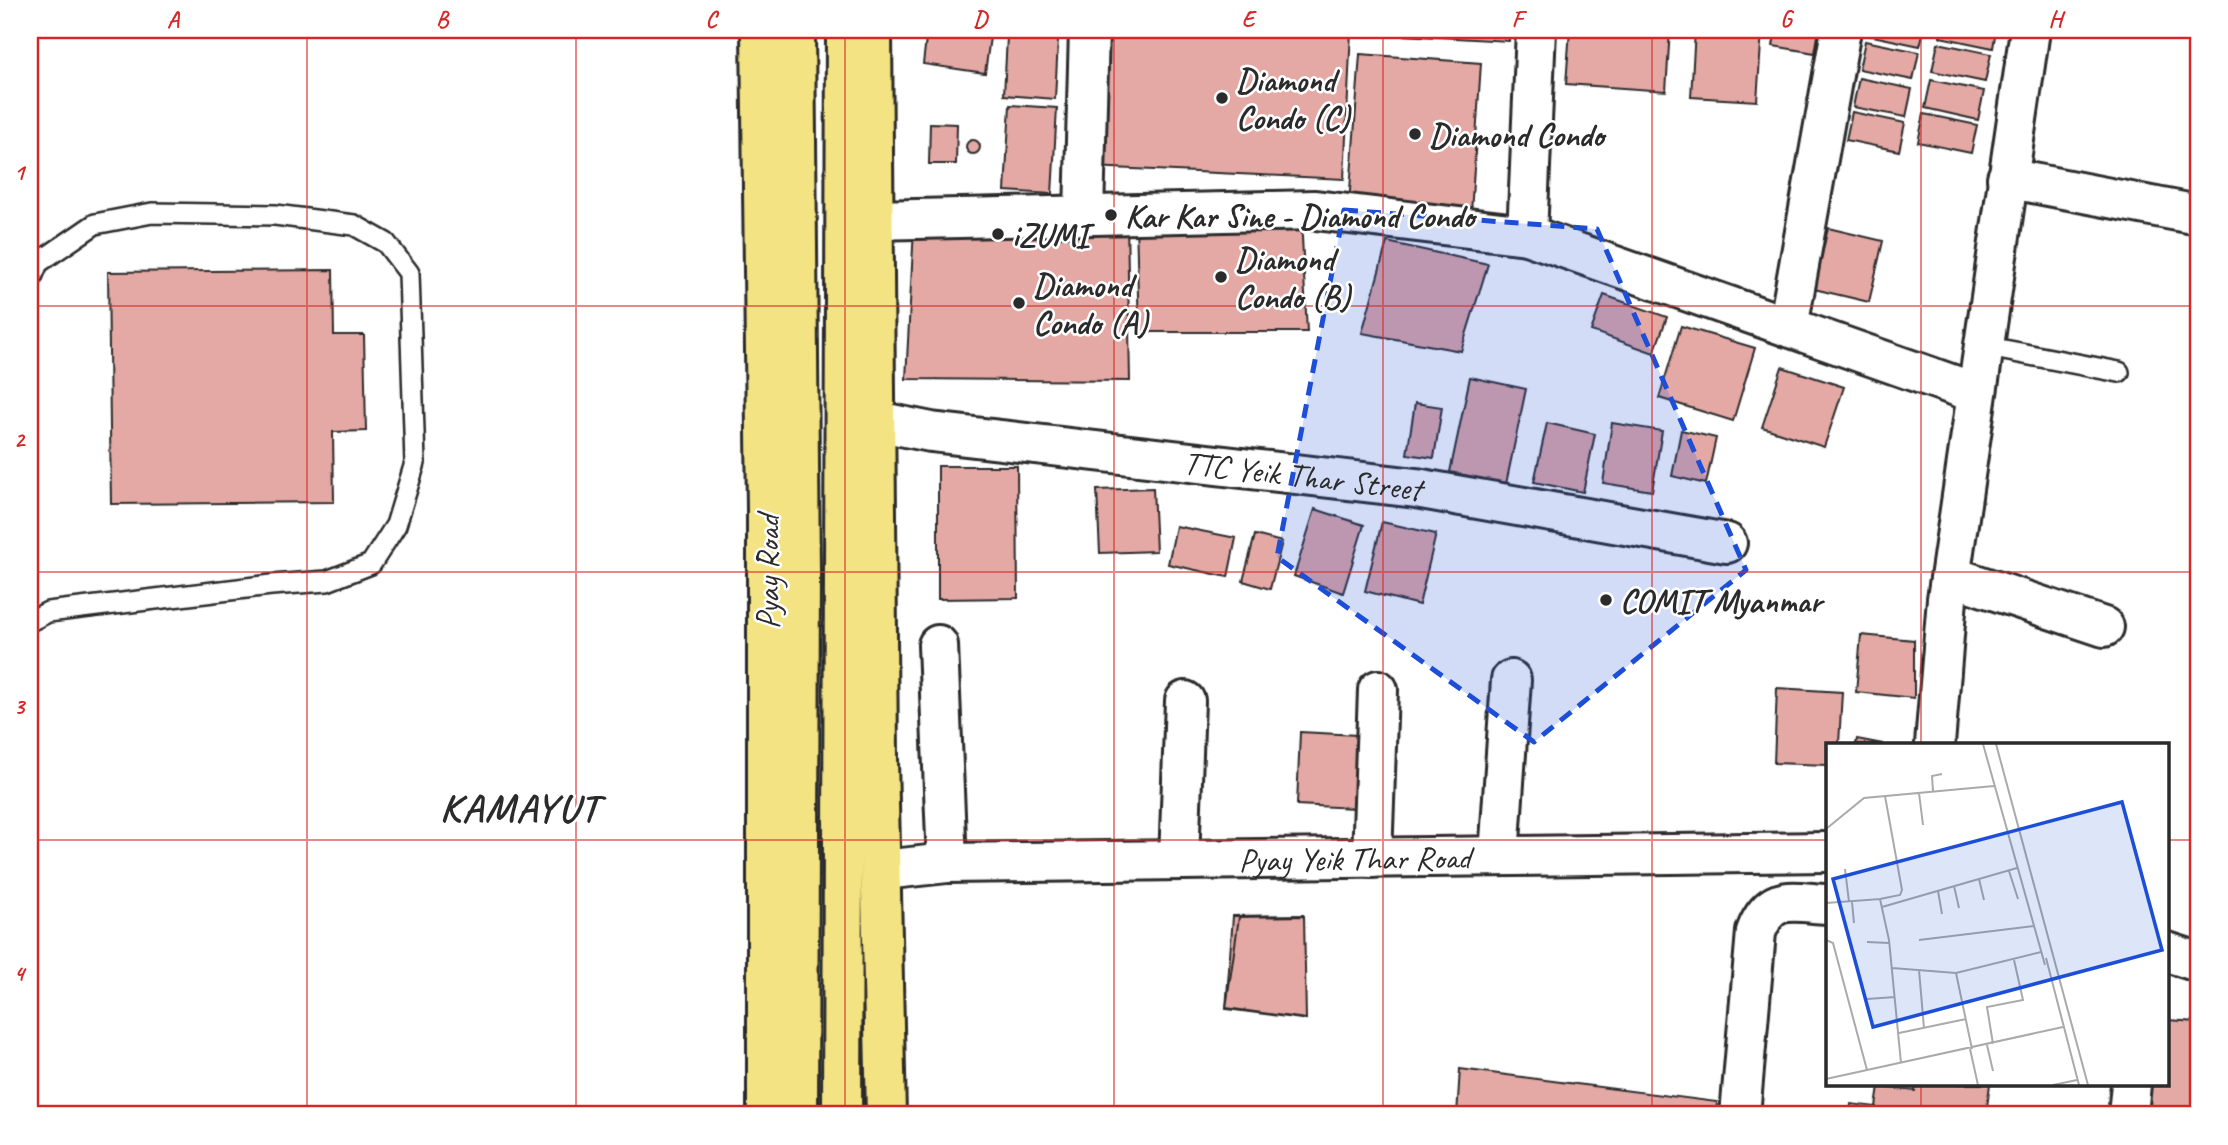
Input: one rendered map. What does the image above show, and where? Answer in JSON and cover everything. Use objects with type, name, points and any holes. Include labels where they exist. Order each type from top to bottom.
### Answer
[{"type":"main road","name":"Pyay Road","points":[[761,30],[767,510],[767,1115]]},
{"type":"main road","name":"Pyay Road","points":[[795,30],[800,572],[797,1115]]},
{"type":"main road","points":[[842,1115],[846,30]]},
{"type":"main road","points":[[872,30],[878,759],[883,870],[886,1115]]},
{"type":"street","points":[[1084,214],[1089,30]]},
{"type":"street","points":[[1527,235],[1536,30]]},
{"type":"street","points":[[1788,327],[1841,30]]},
{"type":"street","points":[[1936,743],[1951,576],[2029,30]]},
{"type":"street","points":[[2007,178],[2198,215]]},
{"type":"street","points":[[872,220],[1315,210],[1527,235],[1976,393]]},
{"type":"street","name":"TTC Yeik Thar Street","points":[[876,421],[931,432],[1416,488],[1727,543]]},
{"type":"street","points":[[1951,576],[2104,627]]},
{"type":"street","points":[[938,645],[947,863]]},
{"type":"street","points":[[1499,856],[1511,680]]},
{"type":"street","points":[[1372,858],[1378,690]]},
{"type":"street","points":[[1179,860],[1185,701]]},
{"type":"street","name":"Pyay Yeik Thar Road","points":[[883,870],[947,863],[1826,852]]},
{"type":"street","points":[[1740,1115],[1756,932],[1763,914],[1780,902],[1826,904]]},
{"type":"street","points":[[2168,951],[2198,962]]},
{"type":"street","points":[[2128,1115],[2131,1086]]},
{"type":"lane","points":[[30,282],[38,263],[95,224],[152,213],[275,215],[354,225],[386,243],[409,273],[415,463],[396,525],[371,564],[327,581],[271,585],[48,612],[30,621]]},
{"type":"lane","points":[[1983,346],[2119,372]]},
{"type":"highlighted area","points":[[1344,210],[1597,229],[1746,570],[1534,742],[1277,557]]},
{"type":"building","points":[[927,30],[991,30],[985,73],[923,64]]},
{"type":"building","name":"Diamond Condo (C)","points":[[1099,30],[1351,30],[1344,179],[1092,167]]},
{"type":"building","points":[[1383,30],[1510,30],[1509,41],[1383,34]]},
{"type":"building","points":[[1570,30],[1670,30],[1666,91],[1566,84]]},
{"type":"building","points":[[1695,30],[1762,30],[1757,101],[1691,97]]},
{"type":"building","points":[[1776,30],[1819,30],[1815,53],[1773,46]]},
{"type":"building","points":[[1869,30],[1924,30],[1920,46],[1868,35]]},
{"type":"building","points":[[1941,30],[1996,30],[1993,48],[1940,37]]},
{"type":"building","points":[[1007,36],[1058,40],[1055,99],[1004,95]]},
{"type":"building","points":[[1865,41],[1919,52],[1913,80],[1859,69]]},
{"type":"building","points":[[1938,43],[1991,54],[1985,82],[1932,71]]},
{"type":"building","name":"Diamond Condo","points":[[1360,54],[1481,63],[1471,213],[1349,204]]},
{"type":"building","points":[[1859,78],[1912,89],[1906,117],[1853,107]]},
{"type":"building","points":[[1931,80],[1984,91],[1978,120],[1925,108]]},
{"type":"building","points":[[1010,105],[1057,108],[1052,194],[1005,191]]},
{"type":"building","points":[[1852,112],[1905,123],[1899,151],[1846,140]]},
{"type":"building","points":[[1924,114],[1977,125],[1971,153],[1918,142]]},
{"type":"building","points":[[930,123],[957,124],[956,164],[929,164]]},
{"type":"building","points":[[970,140],[976,140],[980,147],[976,154],[970,154],[966,150],[966,144]]},
{"type":"building","name":"Diamond Condo (B)","points":[[1301,218],[1307,332],[1139,332],[1136,221]]},
{"type":"building","name":"Diamond Condo (A)","points":[[1127,221],[1130,381],[906,379],[914,228]]},
{"type":"building","points":[[1828,228],[1883,241],[1869,302],[1814,289]]},
{"type":"building","name":"Diamond Condo","points":[[1387,242],[1488,264],[1461,351],[1362,333]]},
{"type":"building","points":[[333,270],[334,335],[364,335],[366,431],[333,432],[334,502],[111,504],[108,272]]},
{"type":"building","points":[[1604,295],[1667,317],[1654,353],[1591,331]]},
{"type":"building","points":[[1681,326],[1755,348],[1733,421],[1659,398]]},
{"type":"building","points":[[1782,367],[1844,387],[1824,447],[1762,427]]},
{"type":"building","points":[[1470,377],[1526,389],[1506,484],[1450,472]]},
{"type":"building","points":[[1415,403],[1442,407],[1434,458],[1407,454]]},
{"type":"building","points":[[1547,423],[1595,434],[1583,492],[1534,482]]},
{"type":"building","points":[[1612,423],[1662,431],[1652,491],[1603,483]]},
{"type":"building","points":[[1681,430],[1716,438],[1706,484],[1672,476]]},
{"type":"building","points":[[938,466],[1017,466],[1018,598],[938,599]]},
{"type":"building","points":[[1153,488],[1156,551],[1100,553],[1097,490]]},
{"type":"building","points":[[1315,509],[1364,525],[1343,593],[1294,576]]},
{"type":"building","points":[[1382,522],[1436,534],[1419,605],[1365,591]]},
{"type":"building","points":[[1176,526],[1236,538],[1228,577],[1168,564]]},
{"type":"building","points":[[1255,535],[1282,542],[1270,589],[1243,581]]},
{"type":"building","points":[[1861,635],[1914,640],[1914,698],[1856,692]]},
{"type":"building","points":[[1777,688],[1842,692],[1839,743],[1826,743],[1826,765],[1774,763]]},
{"type":"building","points":[[1300,732],[1357,735],[1354,808],[1297,805]]},
{"type":"building","points":[[1857,739],[1878,743],[1856,743]]},
{"type":"building","points":[[1303,915],[1302,1019],[1226,1009],[1233,916]]},
{"type":"building","points":[[1304,916],[1306,1019],[1226,1008],[1239,917]]},
{"type":"building","points":[[2168,1020],[2198,1022],[2198,1115],[2141,1115],[2143,1086],[2168,1086]]},
{"type":"building","points":[[1460,1069],[1717,1102],[1716,1115],[1457,1115]]},
{"type":"building","points":[[1916,1086],[1990,1086],[1986,1115],[1850,1115],[1851,1104],[1876,1107],[1879,1087],[1915,1091]]},
{"type":"place","name":"Diamond Condo (C)","points":[[1222,98]]},
{"type":"place","name":"Diamond Condo","points":[[1415,134]]},
{"type":"place","name":"Kar Kar Sine - Diamond Condo","points":[[1111,215]]},
{"type":"place","name":"iZUMI","points":[[998,234]]},
{"type":"place","name":"Diamond Condo (B)","points":[[1221,277]]},
{"type":"place","name":"Diamond Condo (A)","points":[[1019,303]]},
{"type":"place","name":"COMIT Myanmar","points":[[1606,600]]},
{"type":"district","name":"KAMAYUT","points":[[520,807]]}]
